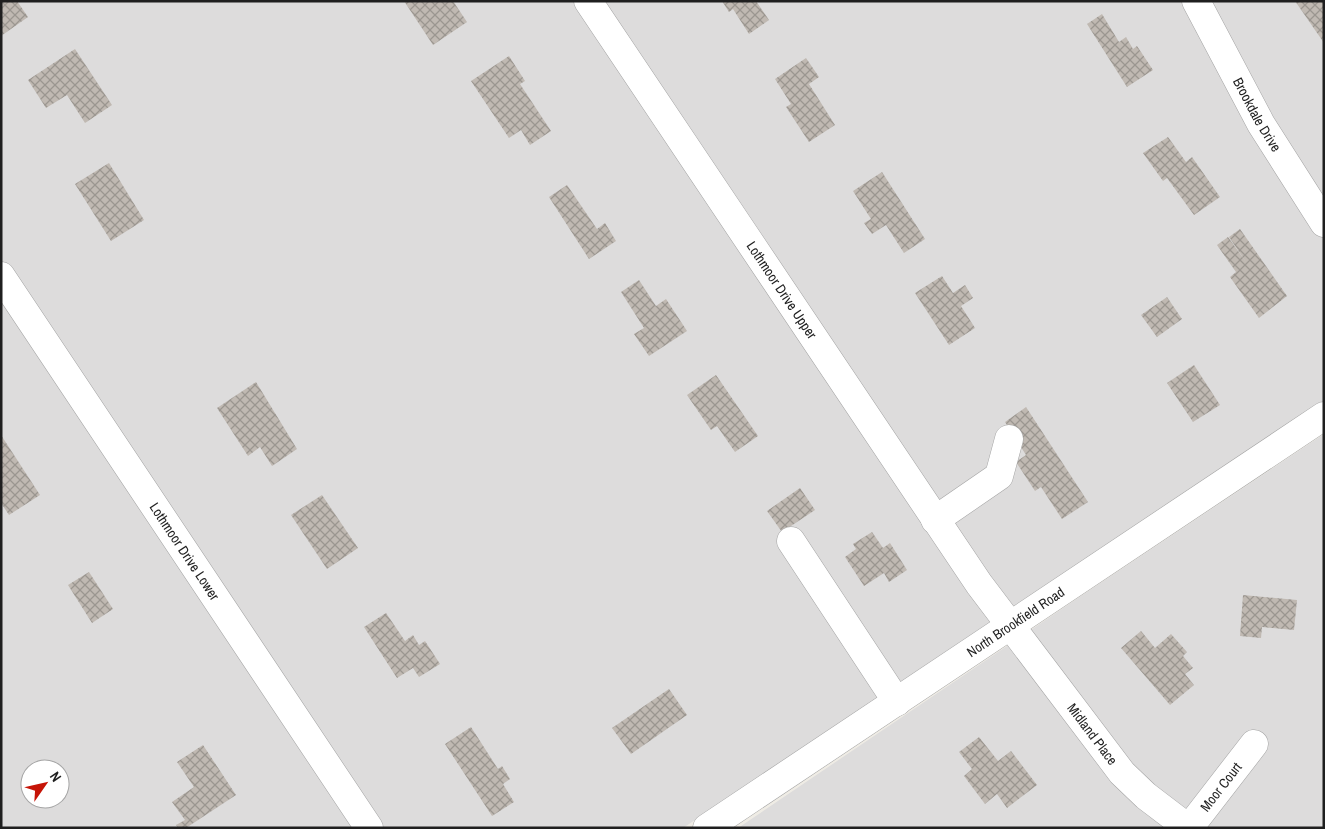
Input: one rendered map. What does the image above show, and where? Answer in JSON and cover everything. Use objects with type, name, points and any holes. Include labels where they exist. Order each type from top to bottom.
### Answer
[{"type":"street","name":"Lothmoor Drive Upper","points":[[588,1],[935,520],[979,584],[1012,626]]},
{"type":"street","name":"Brookdale Drive","points":[[1196,1],[1261,124],[1324,223]]},
{"type":"street","name":"Lothmoor Drive Lower","points":[[1,276],[369,828]]},
{"type":"street","name":"North Brookfield Road","points":[[707,828],[1324,416]]},
{"type":"street","points":[[935,520],[999,476],[1009,439]]},
{"type":"street","points":[[791,541],[897,702]]},
{"type":"street","name":"Midland Place","points":[[1012,626],[1122,773],[1146,796],[1189,828]]},
{"type":"street","name":"Moor Court","points":[[1189,828],[1254,744]]},
{"type":"shaded area","points":[[1,1],[1324,1],[1324,401],[683,828],[1,828]]},
{"type":"shaded area","points":[[1324,434],[1324,828],[738,828],[1081,596]]},
{"type":"building","points":[[1,1],[17,1],[28,17],[1,36]]},
{"type":"building","points":[[404,1],[453,1],[467,22],[433,45]]},
{"type":"building","points":[[722,1],[756,1],[769,20],[749,34],[733,9],[729,12]]},
{"type":"building","points":[[1295,1],[1324,1],[1324,43]]},
{"type":"building","points":[[1102,14],[1119,42],[1126,37],[1133,49],[1137,46],[1153,70],[1127,87],[1087,24]]},
{"type":"building","points":[[75,49],[112,105],[85,123],[67,95],[46,108],[28,80]]},
{"type":"building","points":[[509,56],[525,81],[520,84],[551,131],[530,145],[521,130],[509,138],[471,81]]},
{"type":"building","points":[[806,58],[819,77],[809,84],[835,125],[809,142],[786,107],[791,104],[775,79]]},
{"type":"building","points":[[1168,137],[1186,162],[1192,157],[1220,197],[1194,215],[1167,178],[1163,181],[1143,153]]},
{"type":"building","points":[[109,163],[144,220],[111,241],[75,184]]},
{"type":"building","points":[[882,172],[925,239],[904,253],[886,225],[872,234],[864,223],[871,219],[853,191]]},
{"type":"building","points":[[567,185],[597,229],[605,223],[616,241],[589,259],[549,197]]},
{"type":"building","points":[[1240,229],[1287,296],[1259,318],[1230,277],[1236,272],[1217,245],[1228,237],[1246,262],[1229,237]]},
{"type":"building","points":[[942,276],[953,293],[965,285],[973,298],[961,306],[975,328],[949,345],[915,293]]},
{"type":"building","points":[[639,280],[656,306],[666,299],[687,331],[649,356],[634,334],[644,328],[621,292]]},
{"type":"building","points":[[1167,297],[1182,319],[1157,337],[1141,315]]},
{"type":"building","points":[[1194,365],[1220,405],[1193,422],[1167,383]]},
{"type":"building","points":[[716,375],[758,436],[735,452],[717,426],[711,430],[687,395]]},
{"type":"building","points":[[256,382],[297,449],[272,466],[260,447],[248,456],[217,408]]},
{"type":"building","points":[[1026,407],[1088,502],[1062,519],[1041,487],[1035,491],[1016,462],[1026,455],[1005,422]]},
{"type":"building","points":[[1,435],[40,495],[9,515],[1,503]]},
{"type":"building","points":[[800,488],[815,510],[782,532],[767,511]]},
{"type":"building","points":[[322,495],[358,548],[327,569],[291,515]]},
{"type":"building","points":[[872,532],[883,548],[890,543],[907,570],[889,582],[884,573],[864,586],[845,557],[856,549],[853,544]]},
{"type":"building","points":[[89,572],[113,609],[92,623],[68,585]]},
{"type":"building","points":[[1243,595],[1297,600],[1294,630],[1262,627],[1261,638],[1240,636]]},
{"type":"building","points":[[386,613],[405,641],[413,635],[419,645],[425,641],[440,664],[419,677],[413,668],[397,678],[364,627]]},
{"type":"building","points":[[1141,631],[1155,648],[1171,634],[1187,652],[1183,656],[1193,668],[1185,674],[1194,685],[1170,705],[1121,648]]},
{"type":"building","points":[[669,689],[687,715],[631,754],[612,728]]},
{"type":"building","points":[[471,727],[498,769],[502,766],[510,779],[503,784],[514,802],[492,816],[445,744]]},
{"type":"building","points":[[979,737],[998,761],[1011,751],[1037,785],[1007,808],[997,794],[985,804],[964,776],[972,769],[959,752]]},
{"type":"building","points":[[203,745],[236,795],[186,828],[178,828],[176,825],[185,820],[172,802],[194,787],[177,762]]}]
